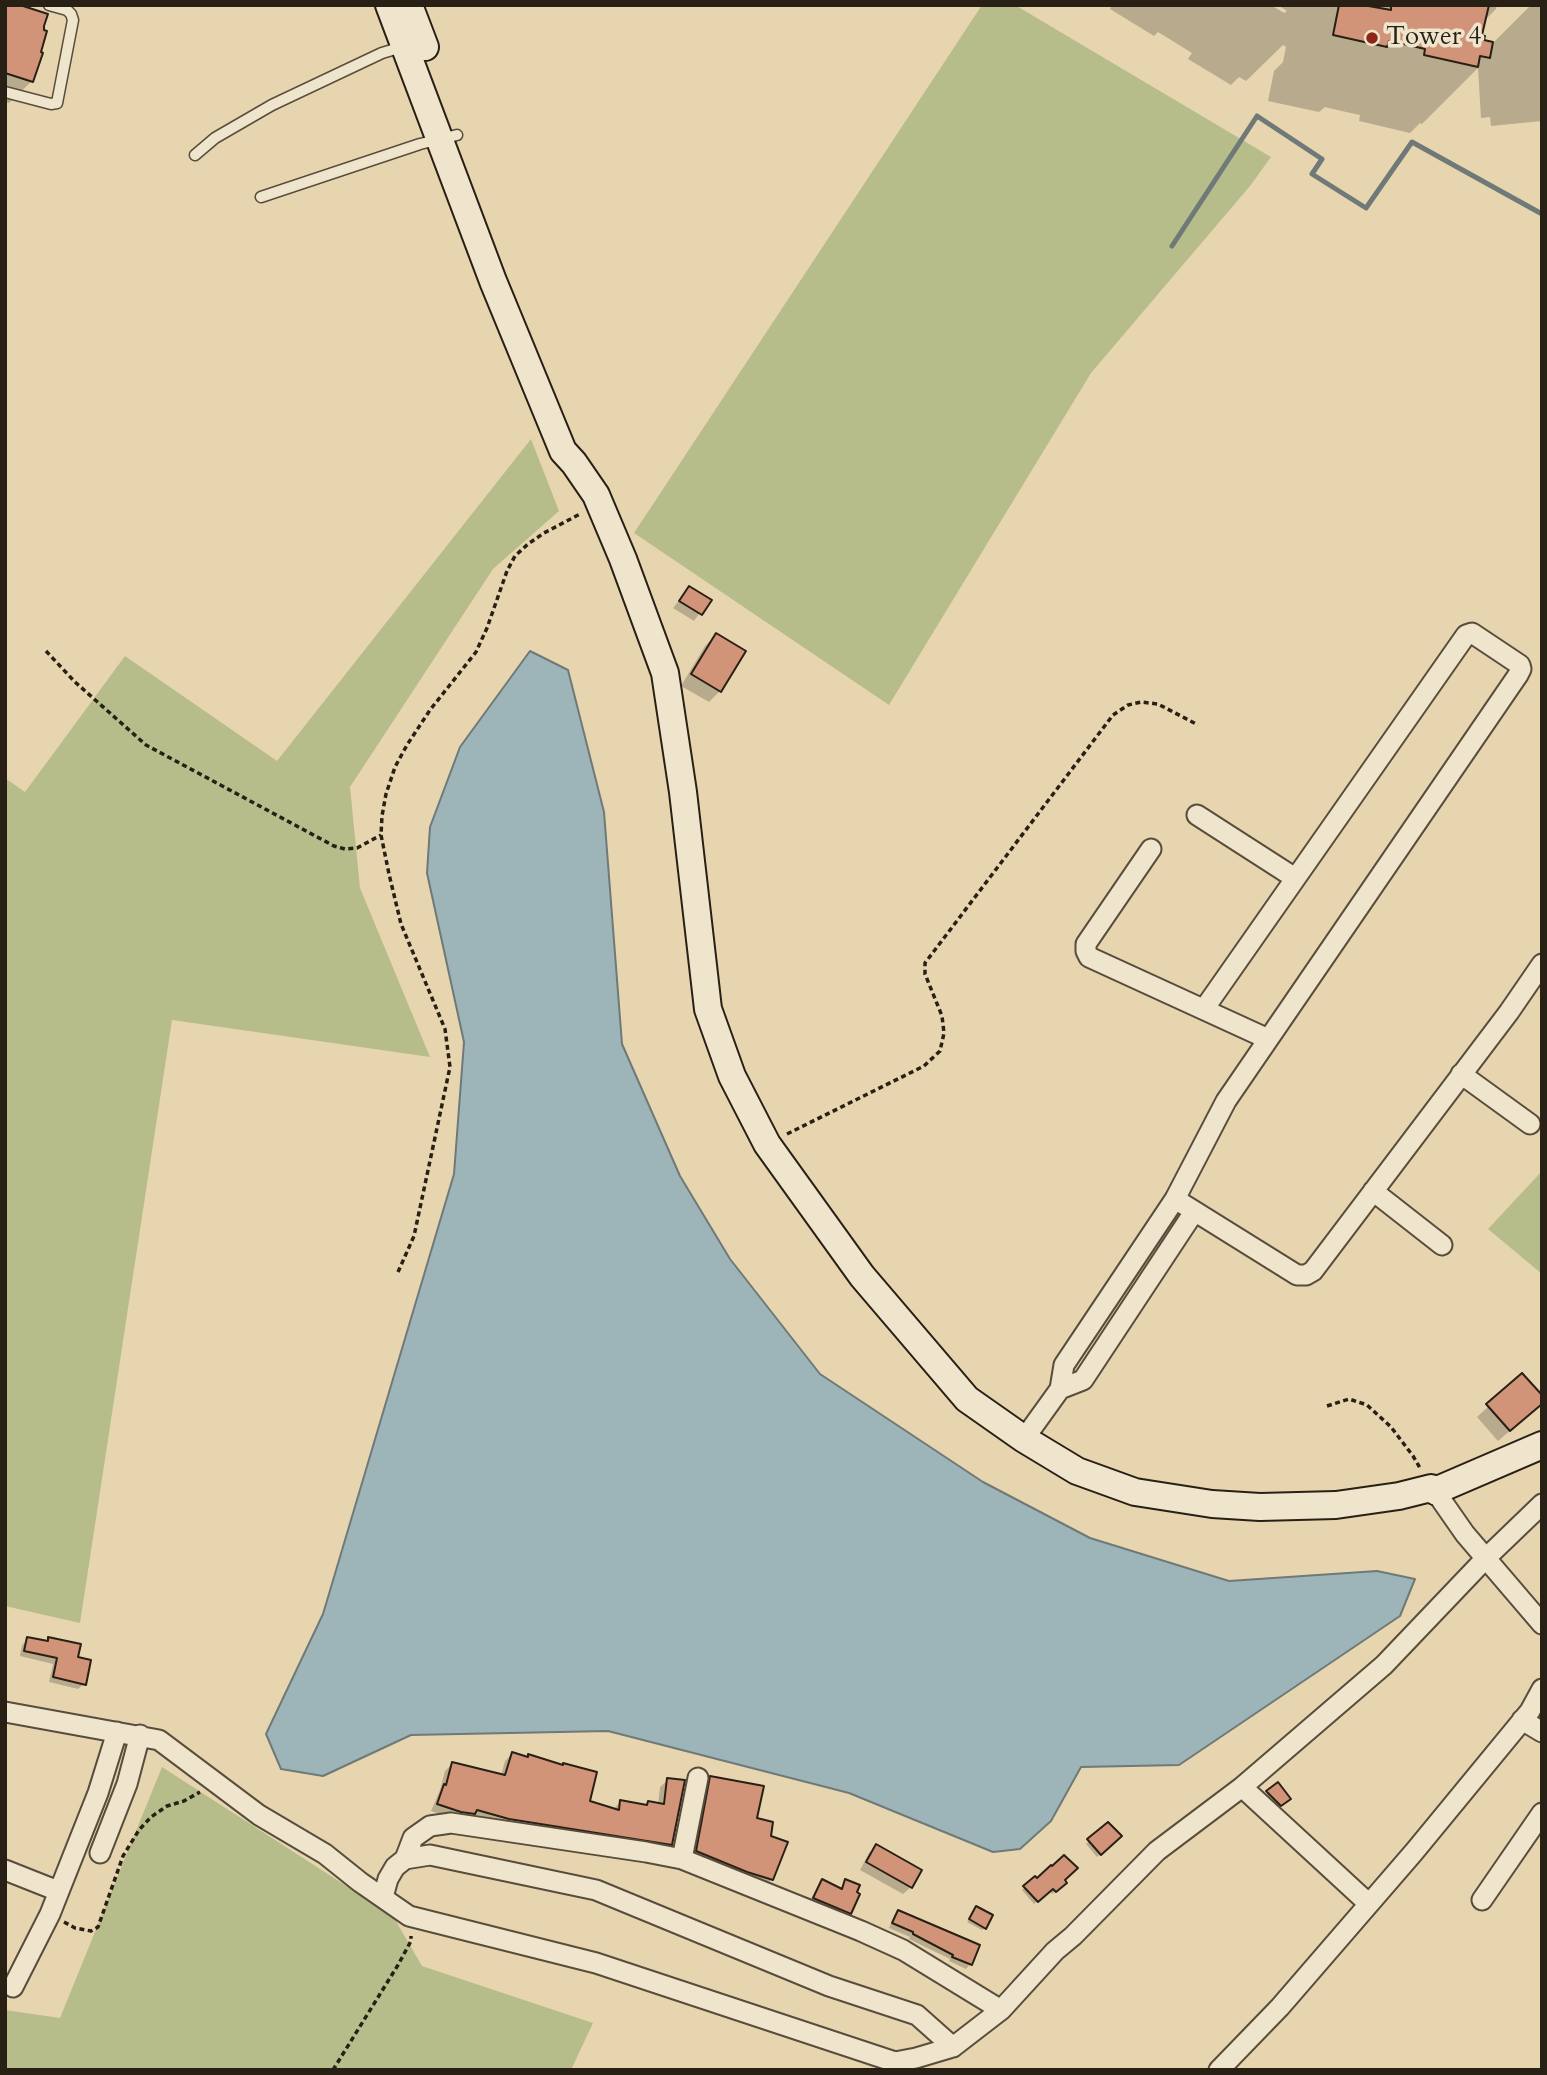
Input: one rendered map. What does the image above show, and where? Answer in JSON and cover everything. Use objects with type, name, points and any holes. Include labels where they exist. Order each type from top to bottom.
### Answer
[{"type":"street","points":[[389,5],[405,46],[449,136],[574,447],[574,463],[600,504],[666,673],[683,792],[708,1009],[732,1076],[767,1144],[862,1276],[967,1398],[1077,1471],[1135,1492],[1212,1504],[1260,1507],[1336,1505],[1433,1490],[1542,1445]]},
{"type":"street","points":[[409,5],[449,136]]},
{"type":"street","points":[[1024,1438],[1060,1389],[1064,1365],[1175,1199],[1226,1101],[1518,675],[1520,665],[1472,633],[1466,635],[1204,1009]]},
{"type":"street","points":[[1197,815],[1294,878]]},
{"type":"street","points":[[1151,849],[1086,944],[1086,951],[1090,957],[1268,1039]]},
{"type":"street","points":[[1175,1199],[1297,1275],[1312,1272],[1542,964]]},
{"type":"street","points":[[1461,1074],[1530,1124]]},
{"type":"street","points":[[1373,1191],[1442,1245]]},
{"type":"street","points":[[1060,1389],[1083,1380],[1194,1212]]},
{"type":"street","points":[[1433,1490],[1465,1534],[1542,1623]]},
{"type":"street","points":[[5,1712],[159,1740],[259,1815],[325,1854],[409,1916],[596,1963],[900,2066],[953,2046],[1001,2010],[1055,1951],[1157,1852],[1242,1787],[1384,1665],[1486,1558],[1542,1504]]},
{"type":"street","points":[[1219,2070],[1280,2007],[1414,1852],[1522,1720],[1542,1689]]},
{"type":"street","points":[[1522,1720],[1542,1732]]},
{"type":"street","points":[[13,1987],[50,1914],[98,1793],[117,1732]]},
{"type":"street","points":[[100,1853],[127,1784],[141,1735]]},
{"type":"street","points":[[682,1859],[698,1778]]},
{"type":"street","points":[[1242,1787],[1369,1904]]},
{"type":"street","points":[[1482,1900],[1542,1813]]},
{"type":"street","points":[[383,1897],[388,1879],[395,1867],[405,1858],[413,1838],[430,1826],[451,1823],[633,1850],[682,1859],[861,1931],[903,1950],[1001,2010]]},
{"type":"street","points":[[405,1858],[430,1855],[596,1890],[829,1986],[917,2015],[953,2046]]},
{"type":"street","points":[[5,1870],[58,1891]]},
{"type":"lane","points":[[5,93],[51,104],[57,103],[73,20],[67,10],[49,5]]},
{"type":"lane","points":[[195,155],[215,138],[272,105],[382,53],[405,46]]},
{"type":"lane","points":[[261,197],[449,136]]},
{"type":"path","points":[[398,1272],[414,1236],[450,1067],[445,1029],[401,923],[381,835],[386,794],[395,767],[430,710],[476,652],[515,556],[544,533],[600,504]]},
{"type":"path","points":[[46,651],[75,682],[146,745],[334,846],[357,848],[381,835]]},
{"type":"path","points":[[767,1144],[924,1066],[940,1051],[944,1033],[942,1016],[925,974],[925,963],[1113,715],[1128,705],[1141,702],[1158,704],[1198,725]]},
{"type":"path","points":[[1327,1406],[1349,1399],[1367,1405],[1391,1427],[1413,1456],[1433,1490]]},
{"type":"path","points":[[50,1914],[75,1928],[91,1931],[99,1927],[123,1856],[139,1830],[167,1806],[184,1801],[216,1783]]},
{"type":"path","points":[[333,2070],[411,1941],[409,1916]]},
{"type":"green space","points":[[982,5],[1015,5],[1271,157],[1250,186],[1091,373],[889,705],[634,533]]},
{"type":"green space","points":[[531,439],[559,511],[493,569],[350,787],[360,888],[430,1057],[172,1020],[80,1623],[5,1606],[5,778],[25,792],[125,656],[277,761]]},
{"type":"green space","points":[[1542,1171],[1542,1274],[1488,1229]]},
{"type":"green space","points":[[162,1767],[393,1916],[422,1966],[593,2023],[571,2070],[5,2070],[5,2010],[60,2018]]},
{"type":"water","points":[[530,651],[568,670],[604,812],[622,1044],[680,1176],[730,1259],[820,1374],[983,1482],[1090,1538],[1229,1581],[1377,1571],[1415,1579],[1400,1616],[1179,1765],[1081,1767],[1051,1821],[1020,1849],[993,1852],[849,1793],[608,1731],[411,1735],[323,1776],[281,1769],[266,1734],[323,1614],[454,1174],[464,1042],[427,873],[430,827],[460,747]]},
{"type":"building","points":[[5,5],[20,5],[48,14],[44,26],[47,31],[41,52],[43,53],[33,82],[5,73]]},
{"type":"building","name":"Tower 4","points":[[1339,5],[1363,5],[1391,10],[1391,5],[1489,5],[1482,35],[1485,36],[1484,40],[1493,42],[1490,58],[1480,56],[1478,67],[1424,55],[1425,49],[1404,44],[1389,41],[1387,47],[1333,35]]},
{"type":"building","points":[[689,586],[712,600],[702,615],[679,601]]},
{"type":"building","points":[[716,633],[746,651],[721,692],[691,674]]},
{"type":"building","points":[[1522,1373],[1542,1395],[1542,1404],[1510,1431],[1486,1404]]},
{"type":"building","points":[[27,1637],[48,1641],[48,1637],[81,1644],[78,1657],[91,1660],[86,1685],[53,1677],[57,1658],[24,1651]]},
{"type":"building","points":[[512,1752],[597,1772],[590,1801],[619,1810],[620,1800],[647,1805],[648,1801],[664,1804],[667,1778],[685,1780],[672,1845],[509,1819],[477,1810],[475,1814],[461,1812],[437,1804],[452,1762],[505,1775]]},
{"type":"building","points":[[710,1776],[764,1786],[757,1818],[773,1822],[771,1836],[788,1842],[773,1880],[696,1851]]},
{"type":"building","points":[[1278,1782],[1291,1799],[1281,1806],[1266,1791]]},
{"type":"building","points":[[1108,1822],[1122,1836],[1101,1855],[1087,1839]]},
{"type":"building","points":[[876,1844],[922,1870],[912,1888],[866,1862]]},
{"type":"building","points":[[1064,1855],[1078,1868],[1065,1880],[1067,1883],[1056,1892],[1053,1889],[1038,1902],[1023,1886]]},
{"type":"building","points":[[822,1879],[842,1889],[845,1879],[860,1885],[857,1892],[860,1894],[851,1914],[813,1898]]},
{"type":"building","points":[[976,1906],[993,1915],[986,1929],[969,1919]]},
{"type":"building","points":[[898,1910],[980,1945],[972,1965],[952,1957],[953,1955],[913,1932],[892,1923]]},
{"type":"waterway","points":[[1172,246],[1257,116],[1322,159],[1312,174],[1366,208],[1412,142],[1542,214]]},
{"type":"place","name":"Tower 4","points":[[1372,38]]}]
